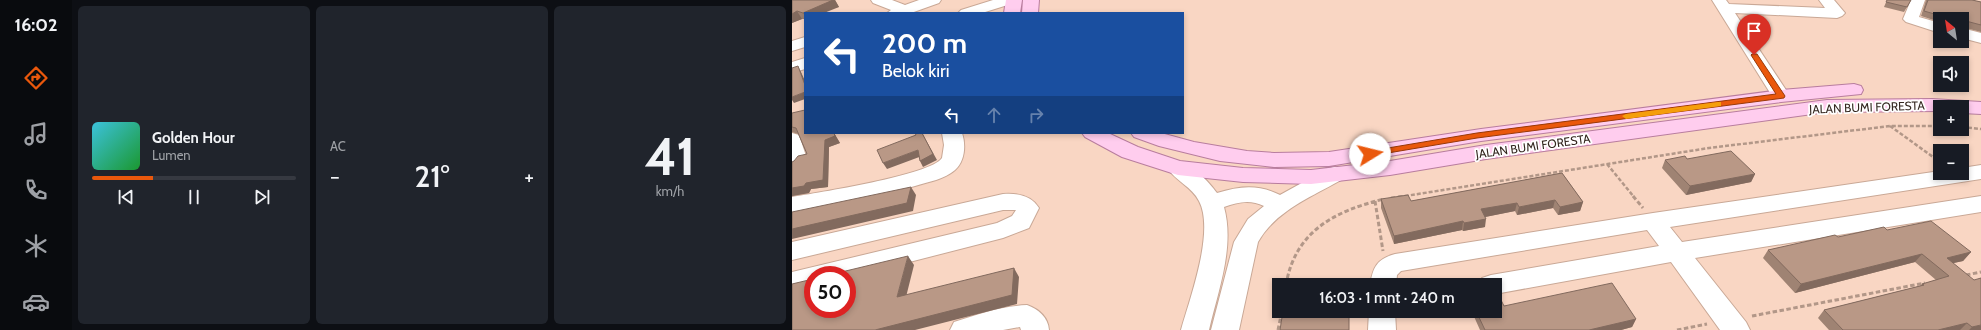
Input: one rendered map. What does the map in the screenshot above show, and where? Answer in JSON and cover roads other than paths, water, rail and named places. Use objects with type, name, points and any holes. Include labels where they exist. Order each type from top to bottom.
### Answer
[{"type":"main road","points":[[1012,12],[1014,0]]},
{"type":"main road","points":[[1030,12],[1031,0]]},
{"type":"main road","name":"JALAN BUMI FORESTA","points":[[1094,134],[1130,152],[1178,168],[1243,175],[1311,177],[1390,168],[1481,144],[1781,96],[1815,92],[1862,90],[1981,96]]},
{"type":"main road","name":"JALAN BUMI FORESTA","points":[[1144,134],[1170,144],[1220,155],[1292,160],[1355,156],[1481,144],[1827,106],[1925,105],[1981,108]]},
{"type":"street","points":[[878,0],[900,11],[934,0]]},
{"type":"street","points":[[969,12],[1009,0]]},
{"type":"street","points":[[1721,4],[1837,13],[1826,0]]},
{"type":"street","points":[[1918,0],[1910,18],[1914,21],[1933,26]]},
{"type":"street","points":[[1721,4],[1781,96]]},
{"type":"street","points":[[1969,35],[1981,38]]},
{"type":"street","points":[[792,46],[804,42]]},
{"type":"street","points":[[792,68],[804,63]]},
{"type":"street","points":[[792,205],[878,188],[937,172],[947,166],[950,161],[954,147],[952,134]]},
{"type":"street","points":[[792,139],[796,158],[792,161]]},
{"type":"street","points":[[1178,168],[1204,191],[1211,203],[1217,220],[1217,240],[1195,330]]},
{"type":"street","points":[[1225,330],[1246,242],[1256,225],[1280,205],[1335,174]]},
{"type":"street","points":[[1384,277],[1395,263],[1653,221],[1970,174],[1981,193]]},
{"type":"street","points":[[1211,203],[1238,194],[1252,194],[1264,195],[1280,205]]},
{"type":"street","points":[[792,251],[1003,202],[1017,200],[1023,202],[1028,208],[1021,222],[1004,230],[856,266]]},
{"type":"street","points":[[1502,283],[1676,252],[1981,204]]},
{"type":"street","points":[[1653,221],[1732,325]]},
{"type":"street","points":[[792,282],[804,279]]},
{"type":"street","points":[[964,330],[1010,317],[1027,316],[1035,326],[1035,330]]},
{"type":"street","points":[[1382,318],[1382,330]]}]
